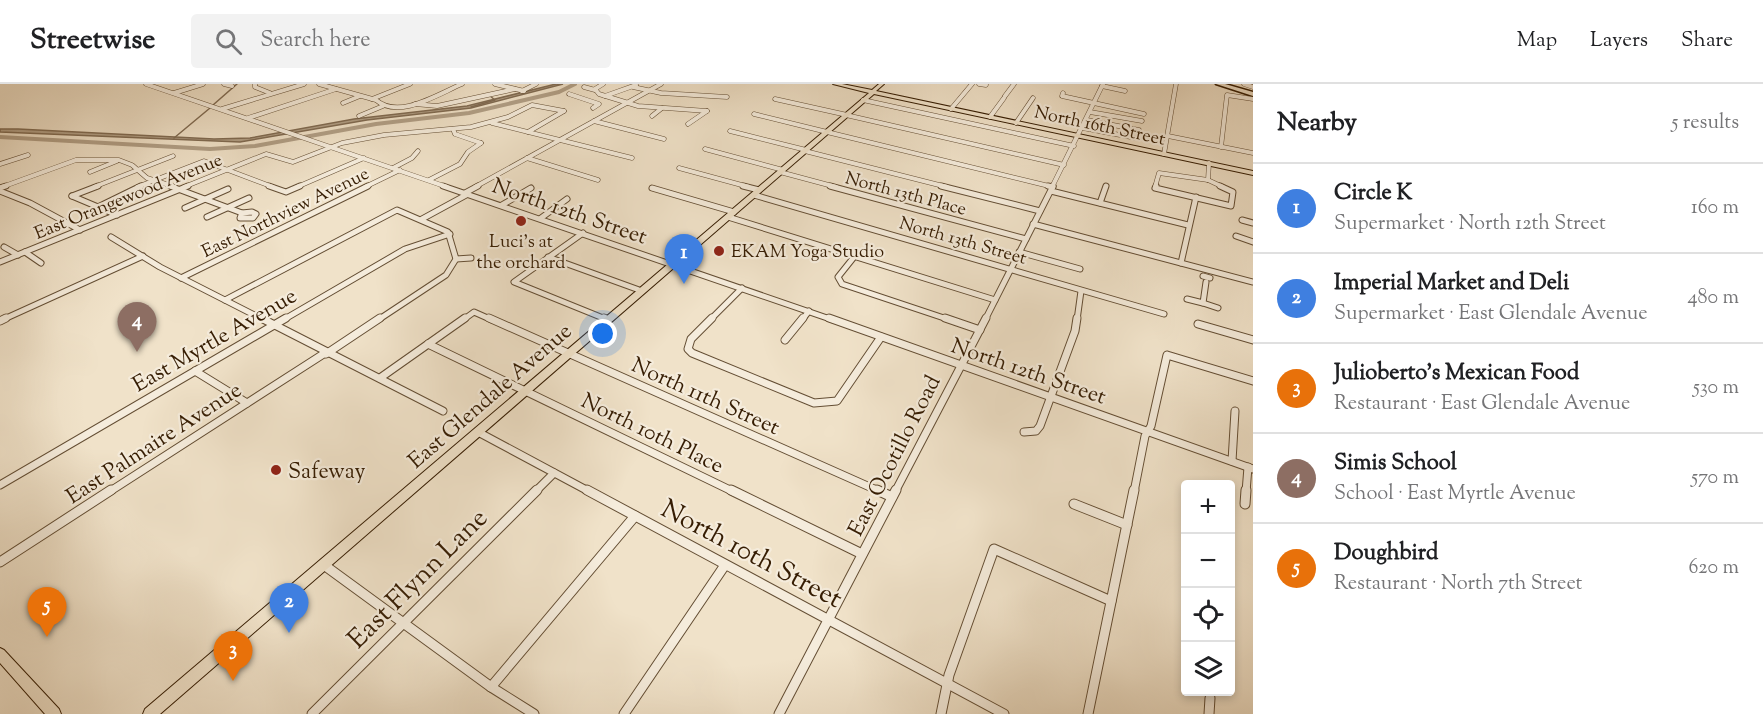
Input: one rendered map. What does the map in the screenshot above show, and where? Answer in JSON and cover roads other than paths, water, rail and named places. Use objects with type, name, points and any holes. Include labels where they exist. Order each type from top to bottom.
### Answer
[{"type":"highway","points":[[1219,84],[1253,93]]},
{"type":"highway","points":[[1231,84],[1253,93]]},
{"type":"main road","name":"North 16th Street","points":[[835,84],[1253,172]]},
{"type":"main road","name":"East Glendale Avenue","points":[[150,714],[882,84]]},
{"type":"main road","points":[[0,654],[54,714]]},
{"type":"street","name":"North 12th Street","points":[[146,84],[809,311],[1251,468]]},
{"type":"street","points":[[174,93],[203,84]]},
{"type":"street","points":[[224,84],[231,86]]},
{"type":"street","points":[[222,110],[304,84]]},
{"type":"street","points":[[324,84],[398,110],[462,84]]},
{"type":"street","points":[[372,99],[410,84]]},
{"type":"street","points":[[495,84],[523,91],[536,84]]},
{"type":"street","points":[[587,98],[597,92],[603,84]]},
{"type":"street","points":[[422,219],[661,84]]},
{"type":"street","points":[[951,109],[972,84]]},
{"type":"street","points":[[979,84],[986,86]]},
{"type":"street","points":[[990,117],[1014,84]]},
{"type":"street","points":[[1164,154],[1176,84]]},
{"type":"street","points":[[1244,84],[1253,93]]},
{"type":"street","points":[[1102,85],[1125,90]]},
{"type":"street","name":"East Ocotillo Road","points":[[779,714],[1011,270],[1087,120],[1102,85]]},
{"type":"street","points":[[254,86],[270,93]]},
{"type":"street","points":[[605,96],[635,86],[649,90],[727,97]]},
{"type":"street","points":[[584,87],[626,103],[706,111],[687,124]]},
{"type":"street","points":[[248,118],[336,89]]},
{"type":"street","points":[[415,104],[437,106],[515,89]]},
{"type":"street","points":[[1063,93],[1062,96],[1092,108],[1142,122]]},
{"type":"street","points":[[1221,147],[1227,97],[1231,94],[1253,93]]},
{"type":"street","points":[[569,94],[587,98],[599,104],[592,108]]},
{"type":"street","points":[[343,103],[361,96]]},
{"type":"street","points":[[566,102],[576,96]]},
{"type":"street","points":[[1017,123],[1032,98]]},
{"type":"street","points":[[775,99],[1064,165]]},
{"type":"street","points":[[863,100],[1074,146]]},
{"type":"street","points":[[332,147],[384,135],[453,129],[490,122],[532,105],[564,111],[528,132]]},
{"type":"street","points":[[359,116],[383,106]]},
{"type":"street","points":[[652,116],[662,108]]},
{"type":"street","points":[[1092,108],[1144,114]]},
{"type":"street","points":[[753,114],[1188,225]]},
{"type":"street","points":[[1087,120],[1139,130]]},
{"type":"street","points":[[594,121],[664,139]]},
{"type":"street","points":[[490,122],[632,158]]},
{"type":"street","points":[[1083,128],[1136,138]]},
{"type":"street","points":[[429,180],[460,164],[468,152],[481,143],[455,134],[453,129]]},
{"type":"street","points":[[730,131],[1040,211]]},
{"type":"street","points":[[1168,136],[1253,153]]},
{"type":"street","name":"East Orangewood Avenue","points":[[0,262],[266,154],[293,162],[332,147]]},
{"type":"street","name":"North 13th Place","points":[[705,149],[1026,239]]},
{"type":"street","name":"East Northview Avenue","points":[[393,168],[412,158],[418,151]]},
{"type":"street","points":[[0,164],[28,155]]},
{"type":"street","points":[[117,215],[72,196],[174,156]]},
{"type":"street","points":[[0,189],[84,158],[119,160],[153,180],[207,198],[242,213]]},
{"type":"street","points":[[98,207],[122,193],[204,161],[286,192],[364,158]]},
{"type":"street","points":[[527,158],[598,180]]},
{"type":"street","points":[[90,172],[119,160]]},
{"type":"street","points":[[1208,180],[1209,163]]},
{"type":"street","name":"North 13th Street","points":[[679,168],[1011,270],[1164,314]]},
{"type":"street","name":"East Northview Avenue","points":[[181,278],[400,170]]},
{"type":"street","points":[[1159,172],[1208,180],[1233,192],[1231,206],[1196,197],[1155,188],[1159,172]]},
{"type":"street","points":[[1100,203],[1106,186]]},
{"type":"street","points":[[501,205],[531,188]]},
{"type":"street","points":[[652,188],[734,212]]},
{"type":"street","points":[[0,189],[80,230]]},
{"type":"street","points":[[185,208],[228,189]]},
{"type":"street","points":[[1181,263],[1196,197]]},
{"type":"street","points":[[207,217],[249,198]]},
{"type":"street","points":[[541,218],[567,199]]},
{"type":"street","points":[[225,300],[397,210],[422,219],[450,234],[456,259],[471,258]]},
{"type":"street","points":[[728,217],[995,300]]},
{"type":"street","points":[[1242,220],[1253,223]]},
{"type":"street","points":[[1034,224],[1181,263],[1207,276],[1253,282]]},
{"type":"street","points":[[583,233],[514,282],[608,320]]},
{"type":"street","name":"East Myrtle Avenue","points":[[0,485],[405,249],[450,234]]},
{"type":"street","points":[[1236,236],[1253,242]]},
{"type":"street","points":[[111,237],[181,278],[443,411]]},
{"type":"street","points":[[4,247],[18,255]]},
{"type":"street","points":[[25,252],[41,263]]},
{"type":"street","points":[[1019,252],[1080,270]]},
{"type":"street","points":[[0,321],[143,256]]},
{"type":"street","points":[[548,257],[642,291]]},
{"type":"street","points":[[854,257],[838,277],[842,284],[980,330]]},
{"type":"street","name":"East Palmaire Avenue","points":[[0,562],[439,281],[450,270],[456,259]]},
{"type":"street","points":[[1203,303],[1207,276]]},
{"type":"street","points":[[742,288],[688,345],[692,353],[814,403],[832,403],[839,398],[881,337]]},
{"type":"street","points":[[1024,432],[1036,430],[1040,426],[1075,331],[1082,291]]},
{"type":"street","points":[[1187,299],[1218,308]]},
{"type":"street","points":[[785,340],[809,311]]},
{"type":"street","name":"North 11th Street","points":[[428,344],[474,312],[892,497]]},
{"type":"street","points":[[1198,324],[1253,340]]},
{"type":"street","points":[[380,378],[428,344]]},
{"type":"street","name":"North 10th Place","points":[[428,344],[862,554]]},
{"type":"street","points":[[1088,714],[1127,525],[1167,356],[1253,381]]},
{"type":"street","points":[[195,371],[247,403]]},
{"type":"street","points":[[1232,461],[1235,411]]},
{"type":"street","name":"North 10th Street","points":[[478,432],[1004,714]]},
{"type":"street","points":[[1245,504],[1251,468]]},
{"type":"street","name":"East Flynn Lane","points":[[312,714],[554,473]]},
{"type":"street","points":[[1074,504],[1127,525]]},
{"type":"street","points":[[491,687],[635,516]]},
{"type":"street","points":[[941,714],[949,685],[949,675],[994,549],[1111,601]]},
{"type":"street","points":[[324,565],[491,687],[534,714]]},
{"type":"street","points":[[624,714],[725,565]]},
{"type":"street","points":[[1209,714],[1210,698]]},
{"type":"waterway","points":[[213,105],[237,84]]},
{"type":"waterway","points":[[0,137],[210,149],[255,146],[376,124],[469,113],[559,92],[575,84]]},
{"type":"waterway","points":[[471,107],[495,100],[490,96]]},
{"type":"waterway","points":[[174,138],[210,108]]},
{"type":"place","name":"Luci’s at the orchard","points":[[521,221]]},
{"type":"place","name":"EKAM Yoga Studio","points":[[719,251]]},
{"type":"place","name":"Circle K","points":[[684,284]]},
{"type":"place","name":"Simis School","points":[[137,352]]},
{"type":"place","name":"Safeway","points":[[276,470]]},
{"type":"place","name":"Imperial Market and Deli","points":[[289,633]]},
{"type":"place","name":"Doughbird","points":[[47,637]]},
{"type":"place","name":"Julioberto's Mexican Food","points":[[233,681]]}]
